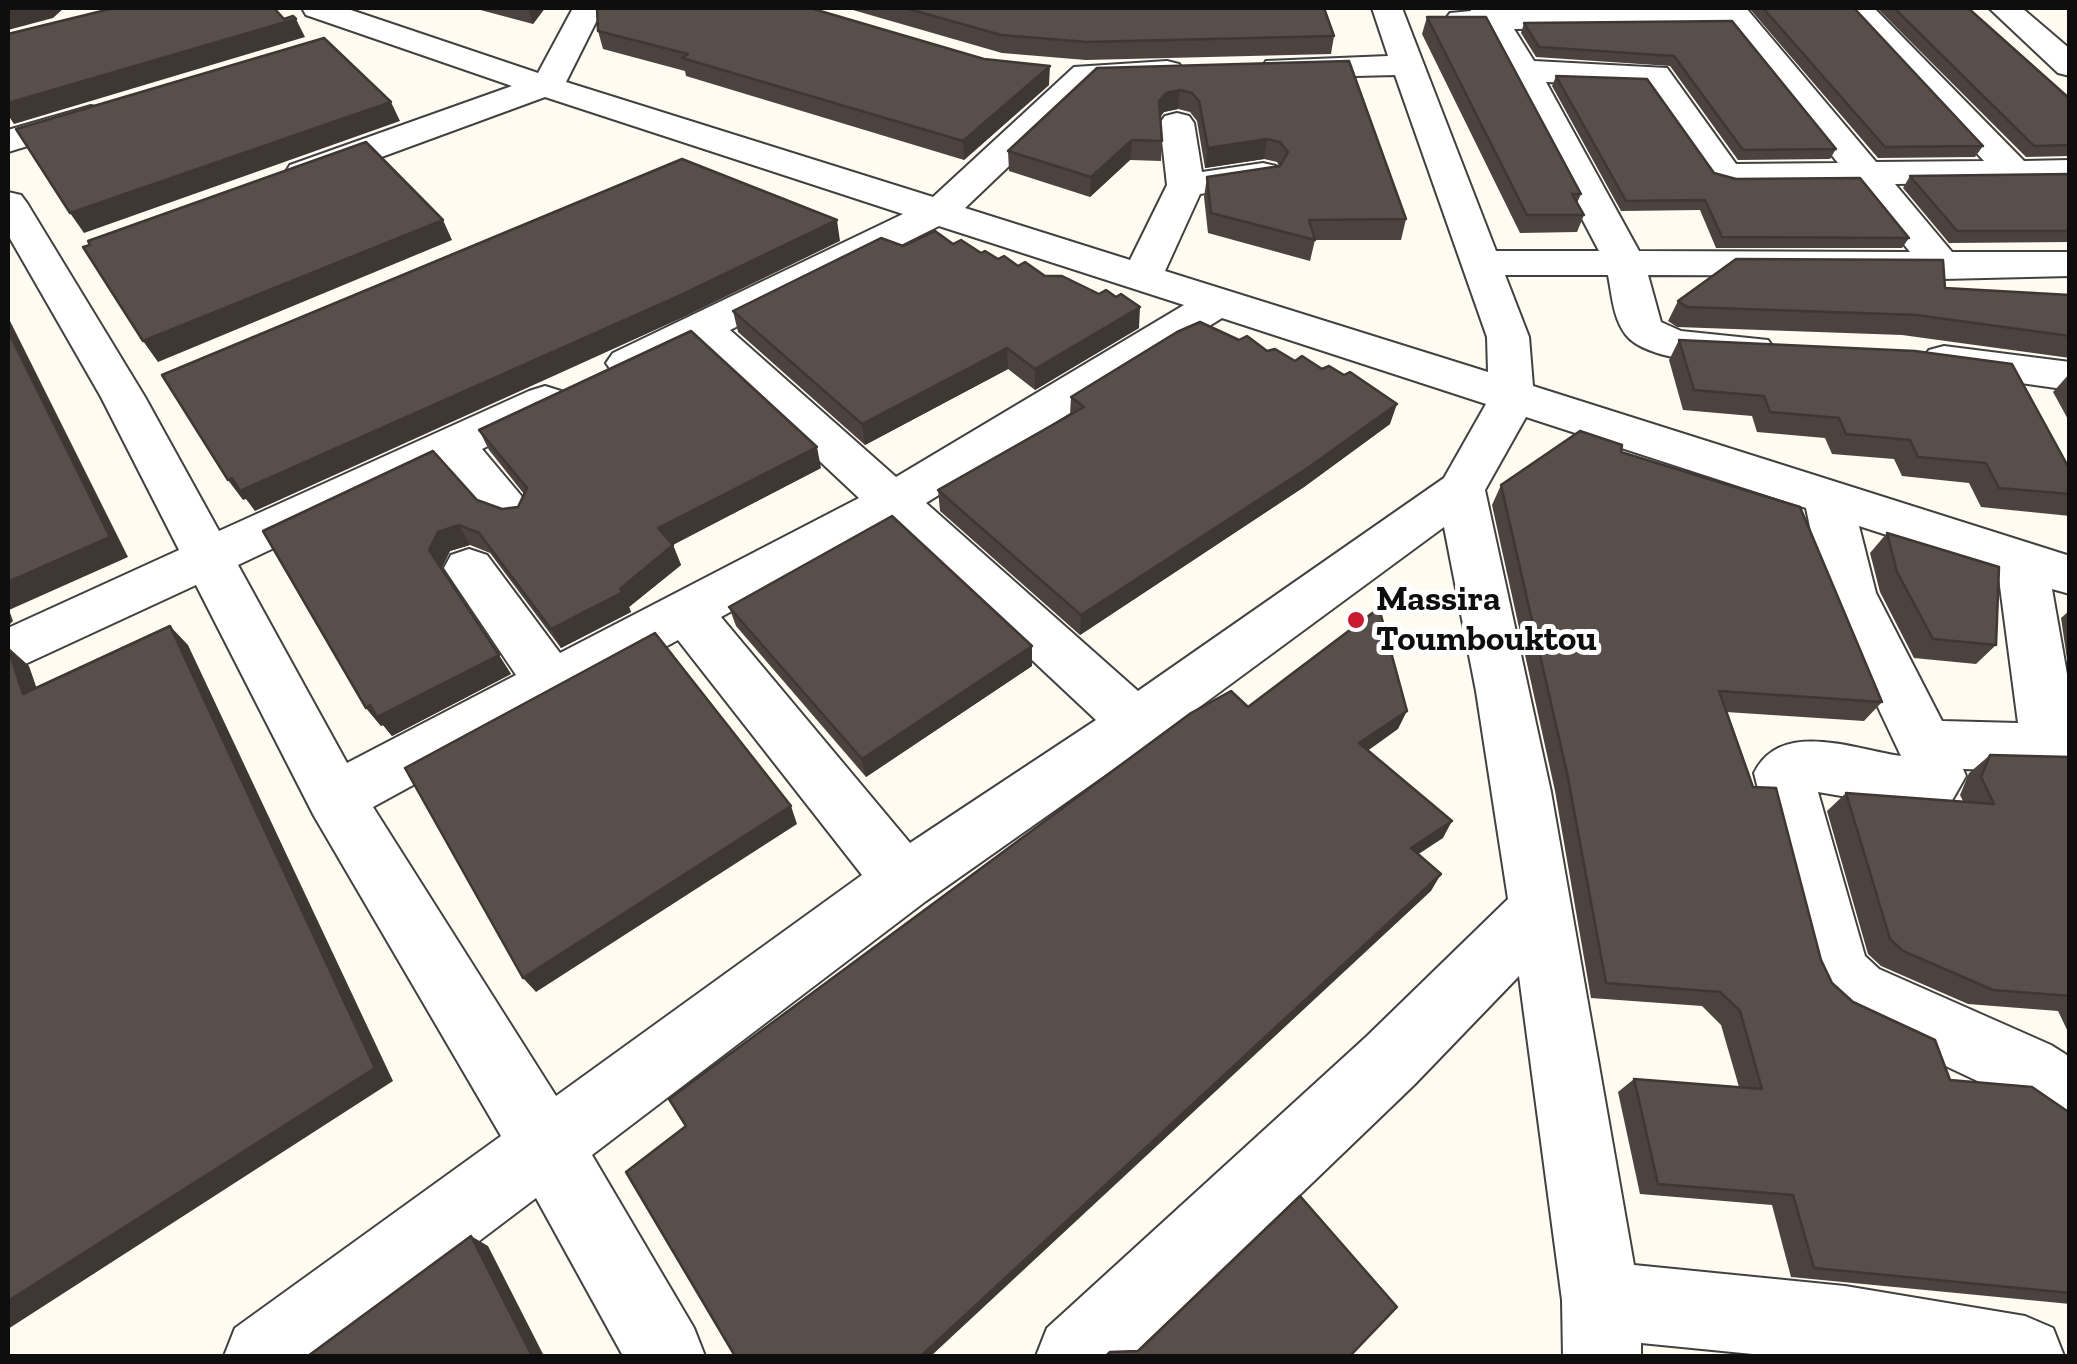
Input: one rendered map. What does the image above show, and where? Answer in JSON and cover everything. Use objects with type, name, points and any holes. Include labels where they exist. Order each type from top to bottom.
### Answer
[{"type":"street","points":[[278,182],[548,85],[588,8]]},
{"type":"street","points":[[1857,8],[2015,172]]},
{"type":"street","points":[[2004,8],[2070,66]]},
{"type":"street","points":[[1488,13],[1524,70],[1626,264],[1636,314],[1644,330],[1673,344],[1802,351]]},
{"type":"street","points":[[264,1356],[904,881],[1136,723],[1461,490],[1498,430],[1511,398],[1508,337],[1390,14],[1734,13],[1943,267]]},
{"type":"street","points":[[326,18],[380,28],[725,144],[941,210],[1511,398],[2046,567],[2060,747],[1926,744]]},
{"type":"street","points":[[1038,72],[1410,65]]},
{"type":"street","points":[[1524,70],[1655,75],[1724,172],[1731,176],[2070,172]]},
{"type":"street","points":[[8,650],[703,328],[941,210],[1086,74]]},
{"type":"street","points":[[8,141],[120,107]]},
{"type":"street","points":[[1140,278],[1186,184],[1177,123]]},
{"type":"street","points":[[670,167],[725,144]]},
{"type":"street","points":[[1186,184],[1263,174]]},
{"type":"street","points":[[8,203],[42,266],[141,390],[206,559],[335,798],[546,1145],[666,1356]]},
{"type":"street","points":[[1482,263],[1943,267],[2070,264]]},
{"type":"street","points":[[335,798],[688,614],[895,500],[1218,302]]},
{"type":"street","points":[[703,328],[1136,723]]},
{"type":"street","points":[[1901,353],[2024,388],[2070,376]]},
{"type":"street","points":[[451,444],[510,511]]},
{"type":"street","points":[[1461,490],[1500,680],[1540,909],[1602,1328],[1845,1325],[2025,1356]]},
{"type":"street","points":[[1828,498],[1850,593],[1926,744],[1937,776],[1930,786],[1796,764],[1783,772],[1838,974],[1856,990],[2027,1069],[2070,1098]]},
{"type":"street","points":[[469,568],[552,684]]},
{"type":"street","points":[[688,614],[904,881]]},
{"type":"street","points":[[1075,1356],[1390,1061],[1540,909]]},
{"type":"building","points":[[114,8],[274,8],[284,19],[296,19],[8,103],[8,34]]},
{"type":"building","points":[[597,8],[810,8],[984,59],[1050,66],[963,141],[682,58],[688,54],[598,31]]},
{"type":"building","points":[[905,8],[1324,8],[1334,36],[1087,42],[1001,35]]},
{"type":"building","points":[[1763,8],[1854,8],[1983,146],[1885,147]]},
{"type":"building","points":[[1894,8],[1968,8],[2070,99],[2070,145],[2034,146]]},
{"type":"building","points":[[1427,17],[1486,17],[1581,194],[1572,194],[1584,215],[1527,215]]},
{"type":"building","points":[[1732,21],[1836,149],[1743,150],[1674,56],[1539,47],[1524,23]]},
{"type":"building","points":[[324,38],[391,102],[70,213],[16,129]]},
{"type":"building","points":[[1349,61],[1406,219],[1309,220],[1315,240],[1211,213],[1207,177],[1280,166],[1288,152],[1280,142],[1267,139],[1208,148],[1199,101],[1192,93],[1180,90],[1166,93],[1159,101],[1162,141],[1132,140],[1091,177],[1008,151],[1097,68]]},
{"type":"building","points":[[1556,76],[1647,79],[1714,173],[1736,179],[1860,178],[1909,238],[1722,237],[1705,200],[1626,201]]},
{"type":"building","points":[[366,142],[443,220],[143,341],[83,247],[90,245],[88,241]]},
{"type":"building","points":[[682,159],[837,220],[681,295],[240,491],[232,478],[228,480],[162,375]]},
{"type":"building","points":[[2070,174],[2070,231],[1957,231],[1910,176]]},
{"type":"building","points":[[935,231],[953,244],[961,240],[981,253],[985,251],[998,259],[1004,256],[1018,266],[1025,262],[1045,276],[1062,276],[1099,294],[1106,290],[1116,297],[1121,294],[1140,307],[1035,369],[1007,348],[862,424],[733,311],[881,238],[903,246]]},
{"type":"building","points":[[1736,259],[1943,260],[1945,288],[2070,295],[2070,336],[1916,315],[1687,307],[1678,301]]},
{"type":"building","points":[[1200,322],[1239,340],[1247,336],[1267,351],[1275,349],[1295,361],[1302,356],[1322,369],[1329,366],[1344,375],[1350,372],[1397,404],[1309,467],[1081,615],[938,490],[1084,407],[1071,397]]},
{"type":"building","points":[[8,331],[110,537],[8,582]]},
{"type":"building","points":[[691,331],[817,447],[658,528],[673,545],[620,589],[623,592],[551,629],[479,533],[459,525],[438,532],[429,550],[499,655],[377,717],[370,705],[366,708],[263,531],[433,451],[477,500],[502,509],[518,507],[527,488],[479,430]]},
{"type":"building","points":[[1679,340],[1915,351],[2012,364],[2070,470],[2070,494],[1999,488],[1986,463],[1918,457],[1910,440],[1846,434],[1839,418],[1770,412],[1764,396],[1694,390]]},
{"type":"building","points":[[1580,431],[1622,445],[1621,452],[1800,507],[1882,702],[1719,691],[1753,787],[1776,788],[1821,960],[1832,983],[1853,1002],[1935,1040],[1950,1080],[2032,1087],[2070,1113],[2070,1293],[1814,1268],[1793,1195],[1658,1184],[1634,1079],[1762,1089],[1740,1011],[1720,992],[1606,983],[1567,773],[1501,485]]},
{"type":"building","points":[[892,516],[1032,646],[862,759],[729,607]]},
{"type":"building","points":[[1887,533],[1999,567],[1996,645],[1933,639],[1897,572]]},
{"type":"building","points":[[1379,608],[1407,711],[1359,743],[1452,821],[1411,848],[1441,874],[921,1356],[735,1356],[626,1172],[686,1126],[669,1099],[1191,713],[1231,691],[1248,707]]},
{"type":"building","points":[[170,626],[375,1068],[8,1301],[8,648],[23,694]]},
{"type":"building","points":[[655,633],[791,806],[523,978],[405,768]]},
{"type":"building","points":[[1990,755],[2070,757],[2070,996],[1993,990],[1903,951],[1890,939],[1846,793],[1994,804],[1981,777]]},
{"type":"building","points":[[1300,1196],[1397,1307],[1350,1356],[1106,1356],[1110,1352],[1138,1351]]},
{"type":"building","points":[[471,1236],[532,1356],[308,1356]]},
{"type":"place","name":"Massira Toumbouktou","points":[[1356,620]]}]
